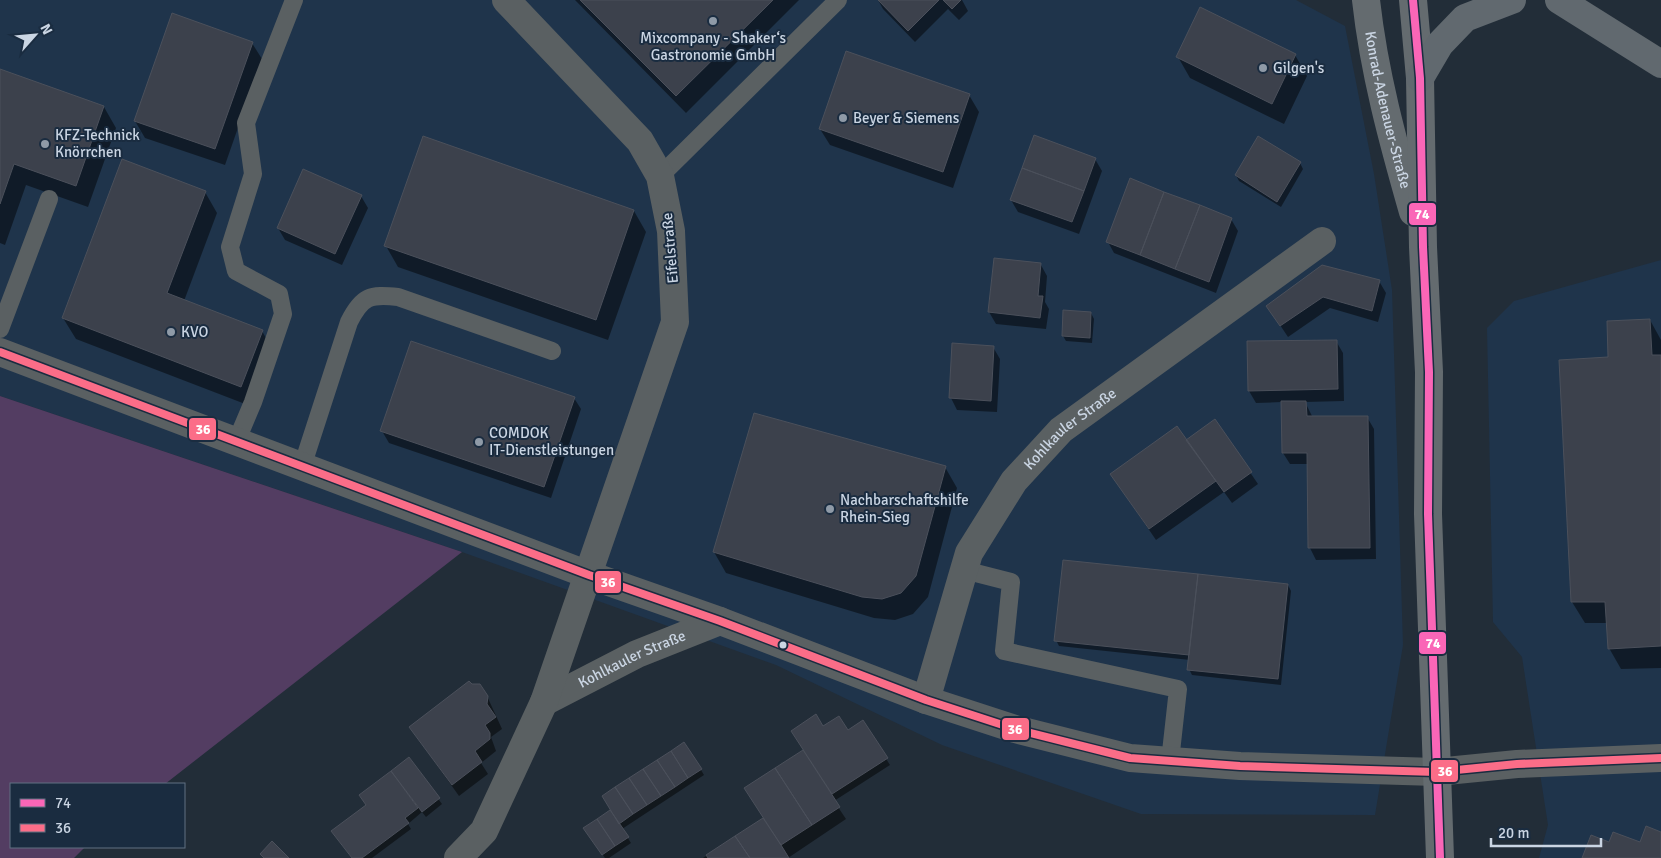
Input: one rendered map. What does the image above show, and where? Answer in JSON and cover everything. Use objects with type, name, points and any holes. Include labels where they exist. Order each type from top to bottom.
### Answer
[{"type":"main road","points":[[1420,78],[1440,44],[1464,18],[1512,0]]},
{"type":"main road","points":[[1559,0],[1661,64]]},
{"type":"street","name":"Eifelstraße","points":[[506,0],[640,141],[660,176],[671,231],[675,322],[588,575]]},
{"type":"street","name":"Konrad-Adenauer-Straße","points":[[1366,0],[1371,48],[1381,94],[1423,247]]},
{"type":"street","name":"Konrad-Adenauer-Straße","points":[[1413,0],[1420,78],[1423,247],[1429,372],[1428,514],[1440,858]]},
{"type":"street","name":"Kohlkauler Straße","points":[[926,700],[969,554],[1014,481],[1061,430],[1322,241]]},
{"type":"street","points":[[0,352],[588,575],[720,620],[926,700],[1015,729],[1130,758],[1240,766],[1436,772],[1517,764],[1661,758]]},
{"type":"street","name":"Kohlkauler Straße","points":[[458,858],[484,831],[544,702],[588,575]]},
{"type":"street","name":"Kohlkauler Straße","points":[[544,702],[637,654],[720,620]]},
{"type":"lane","points":[[236,440],[253,402],[283,314],[279,294],[236,272],[230,247],[253,174],[246,123],[294,0]]},
{"type":"lane","points":[[660,176],[838,0]]},
{"type":"lane","points":[[0,329],[50,200]]},
{"type":"lane","points":[[302,467],[349,322],[357,306],[374,295],[398,297],[552,352]]},
{"type":"lane","points":[[964,570],[1011,582],[1004,651],[1178,689],[1170,761]]},
{"type":"shaded area","points":[[0,0],[1296,0],[1345,26],[1374,174],[1392,290],[1403,645],[1375,815],[1141,814],[942,745],[776,665],[462,552],[0,396]]},
{"type":"shaded area","points":[[1661,260],[1661,858],[1539,858],[1548,825],[1522,657],[1493,622],[1487,328],[1514,301]]},
{"type":"shaded area","points":[[0,396],[462,552],[166,783],[10,783],[10,848],[84,848],[74,858],[0,858]]},
{"type":"building","points":[[580,0],[773,0],[676,96]]},
{"type":"building","points":[[878,0],[939,0],[908,31]]},
{"type":"building","points":[[943,0],[961,0],[952,9]]},
{"type":"building","points":[[1200,7],[1296,54],[1272,104],[1176,57]]},
{"type":"building","points":[[172,13],[253,42],[215,149],[134,121]]},
{"type":"building","points":[[846,51],[970,94],[943,172],[819,129]]},
{"type":"building","points":[[0,69],[104,106],[76,186],[14,164],[0,204]]},
{"type":"building","points":[[1034,135],[1096,158],[1084,191],[1022,168]]},
{"type":"building","points":[[423,136],[634,210],[596,320],[384,246]]},
{"type":"building","points":[[1258,136],[1301,162],[1277,202],[1235,175]]},
{"type":"building","points":[[122,159],[206,191],[167,293],[263,330],[241,387],[62,318]]},
{"type":"building","points":[[1022,168],[1084,191],[1072,222],[1010,200]]},
{"type":"building","points":[[303,169],[362,195],[335,254],[277,228]]},
{"type":"building","points":[[1130,178],[1164,192],[1140,255],[1106,242]]},
{"type":"building","points":[[1164,192],[1200,205],[1175,269],[1140,255]]},
{"type":"building","points":[[1200,205],[1232,218],[1209,282],[1175,269]]},
{"type":"building","points":[[994,258],[1041,263],[1038,296],[1043,296],[1040,318],[988,312]]},
{"type":"building","points":[[1322,265],[1380,280],[1372,311],[1323,297],[1280,326],[1266,306]]},
{"type":"building","points":[[1063,310],[1091,312],[1090,338],[1062,336]]},
{"type":"building","points":[[1650,319],[1652,355],[1661,355],[1661,646],[1608,649],[1605,602],[1571,602],[1559,360],[1608,357],[1607,321]]},
{"type":"building","points":[[1337,340],[1338,389],[1248,391],[1247,341]]},
{"type":"building","points":[[411,341],[575,397],[544,487],[380,431]]},
{"type":"building","points":[[952,343],[994,346],[991,401],[949,398]]},
{"type":"building","points":[[1281,401],[1306,401],[1307,416],[1368,416],[1370,548],[1308,548],[1307,453],[1282,453]]},
{"type":"building","name":"Nachbarschaftshilfe Rhein-Sieg","points":[[754,413],[946,466],[916,576],[901,593],[882,599],[862,597],[713,552]]},
{"type":"building","points":[[1215,419],[1252,472],[1224,492],[1186,440]]},
{"type":"building","points":[[1177,426],[1216,481],[1149,529],[1110,474]]},
{"type":"building","points":[[1063,560],[1198,574],[1189,655],[1054,641]]},
{"type":"building","points":[[1198,574],[1288,584],[1278,679],[1187,670]]},
{"type":"building","points":[[469,681],[472,684],[480,684],[488,696],[487,704],[496,717],[485,725],[490,733],[490,739],[475,751],[482,762],[452,785],[409,727]]},
{"type":"building","points":[[816,714],[823,726],[839,716],[848,730],[863,720],[888,758],[832,794],[791,731]]},
{"type":"building","points":[[684,742],[702,769],[688,778],[671,751]]},
{"type":"building","points":[[803,750],[840,807],[812,825],[775,768]]},
{"type":"building","points":[[671,751],[688,778],[675,787],[657,760]]},
{"type":"building","points":[[409,757],[440,798],[422,812],[391,771]]},
{"type":"building","points":[[657,760],[675,787],[661,796],[643,769]]},
{"type":"building","points":[[775,768],[812,825],[781,845],[744,788]]},
{"type":"building","points":[[643,769],[661,796],[647,805],[629,778]]},
{"type":"building","points":[[391,771],[418,808],[405,818],[409,823],[362,858],[352,858],[331,831],[366,805],[359,795]]},
{"type":"building","points":[[629,778],[647,805],[633,814],[615,787]]},
{"type":"building","points":[[615,787],[633,814],[619,824],[602,796]]},
{"type":"building","points":[[610,810],[629,837],[615,846],[597,819]]},
{"type":"building","points":[[763,818],[789,858],[750,858],[735,836]]},
{"type":"building","points":[[597,819],[615,846],[602,855],[583,828]]},
{"type":"building","points":[[1646,826],[1661,832],[1661,858],[1582,858],[1591,835],[1609,842],[1613,832],[1640,842]]},
{"type":"building","points":[[735,836],[750,858],[708,858],[706,855]]},
{"type":"building","points":[[272,841],[289,858],[264,858],[260,854]]},
{"type":"transit line","name":"74","points":[[1413,0],[1420,78],[1423,247],[1429,372],[1428,514],[1440,858]]},
{"type":"transit line","name":"36","points":[[0,352],[589,575],[720,621],[926,700],[1015,729],[1130,758],[1240,766],[1436,772],[1517,764],[1661,758]]},
{"type":"place","name":"Mixcompany - Shaker‘s Gastronomie GmbH","points":[[713,21]]},
{"type":"place","name":"Gilgen's","points":[[1263,68]]},
{"type":"place","name":"Beyer & Siemens","points":[[843,118]]},
{"type":"place","name":"KFZ-Technick Knörrchen","points":[[45,144]]},
{"type":"place","name":"KVO","points":[[171,332]]},
{"type":"place","name":"COMDOK IT-Dienstleistungen","points":[[479,442]]},
{"type":"place","name":"Nachbarschaftshilfe Rhein-Sieg","points":[[830,509]]}]
